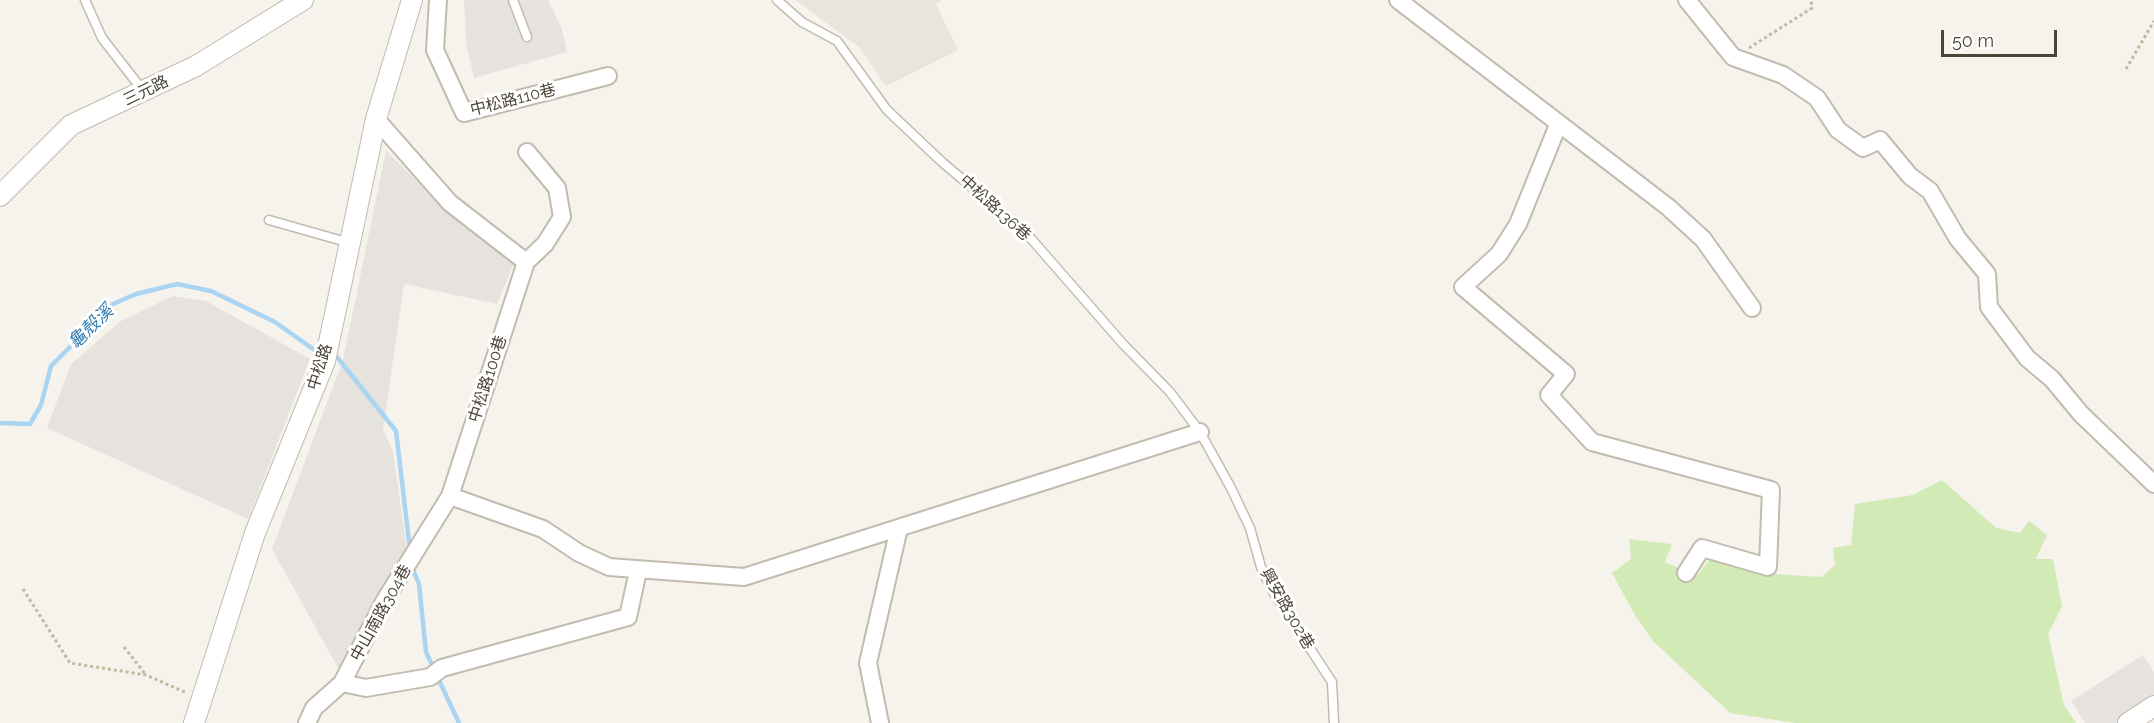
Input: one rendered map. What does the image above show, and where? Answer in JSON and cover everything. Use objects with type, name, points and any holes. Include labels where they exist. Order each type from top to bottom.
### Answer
[{"type":"street","name":"三元路","points":[[0,196],[71,125],[144,93],[196,66],[303,0]]},
{"type":"street","name":"中松路","points":[[194,723],[255,533],[325,361],[376,118],[412,0]]},
{"type":"street","name":"中松路110巷","points":[[438,0],[435,50],[464,113],[608,76]]},
{"type":"street","points":[[1398,0],[1558,125],[1668,207],[1703,239],[1752,308]]},
{"type":"street","points":[[1687,0],[1733,57],[1783,75],[1817,98],[1838,130],[1863,148],[1880,140],[1910,176],[1930,191],[1958,239],[1987,274],[1989,307],[2027,358],[2052,379],[2080,414],[2154,484]]},
{"type":"street","points":[[376,118],[450,203],[526,262]]},
{"type":"street","points":[[1558,125],[1518,224],[1499,254],[1463,287],[1566,374],[1549,395],[1592,442],[1771,490],[1768,567],[1702,548],[1686,573]]},
{"type":"street","name":"中松路100巷","points":[[450,496],[526,262],[545,244],[562,217],[557,188],[527,152]]},
{"type":"street","points":[[450,496],[543,529],[579,553],[609,567],[638,571],[744,577],[1200,432]]},
{"type":"street","name":"中山南路304巷","points":[[306,723],[314,708],[342,683],[385,600],[450,496]]},
{"type":"street","points":[[880,723],[868,663],[899,528]]},
{"type":"street","points":[[342,683],[366,688],[429,676],[442,668],[628,617],[638,571]]},
{"type":"street","points":[[2128,723],[2154,706]]},
{"type":"lane","points":[[85,0],[102,38],[144,93]]},
{"type":"lane","points":[[513,0],[527,37]]},
{"type":"lane","name":"中松路136巷","points":[[777,0],[802,22],[837,41],[887,110],[942,162],[1027,234],[1123,344],[1170,392],[1200,432]]},
{"type":"lane","points":[[269,220],[351,243]]},
{"type":"lane","name":"興安路302巷","points":[[1200,432],[1250,528],[1261,567],[1274,592],[1332,682],[1334,723]]},
{"type":"path","points":[[1733,57],[1812,8],[1811,0]]},
{"type":"path","points":[[2126,69],[2154,21]]},
{"type":"path","points":[[23,589],[70,663],[146,675],[200,699]]},
{"type":"path","points":[[124,646],[146,675]]},
{"type":"shaded area","points":[[464,0],[548,0],[562,29],[567,52],[474,78],[466,44]]},
{"type":"shaded area","points":[[795,0],[943,0],[936,4],[958,50],[886,86],[859,47]]},
{"type":"shaded area","points":[[386,151],[454,216],[515,260],[497,304],[404,284],[383,430],[393,451],[408,558],[342,675],[272,549],[343,360]]},
{"type":"shaded area","points":[[173,296],[206,301],[310,359],[248,519],[47,428],[71,364],[121,321]]},
{"type":"shaded area","points":[[2143,655],[2154,672],[2154,698],[2116,723],[2085,723],[2071,701]]},
{"type":"green space","points":[[1942,480],[1996,528],[2020,533],[2029,521],[2047,535],[2036,559],[2053,559],[2062,607],[2048,634],[2064,705],[2076,723],[1796,723],[1730,713],[1653,641],[1636,617],[1612,573],[1631,559],[1629,539],[1672,544],[1665,562],[1697,576],[1709,560],[1773,574],[1822,577],[1835,565],[1833,548],[1851,545],[1855,504],[1913,495]]},
{"type":"waterway","name":"龜殼溪","points":[[0,423],[30,424],[41,405],[51,366],[113,304],[136,294],[177,284],[211,291],[275,322],[320,354]]},
{"type":"waterway","points":[[331,356],[337,357],[396,431],[410,550]]},
{"type":"waterway","points":[[412,567],[419,584],[426,652],[434,669]]},
{"type":"waterway","points":[[437,676],[459,723]]}]
